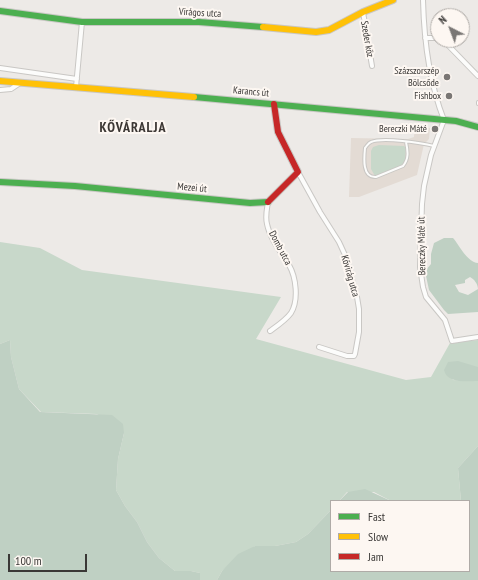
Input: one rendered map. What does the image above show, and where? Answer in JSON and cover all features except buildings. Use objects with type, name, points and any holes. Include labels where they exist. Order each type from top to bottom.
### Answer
[{"type":"street","name":"Virágos utca","points":[[0,11],[82,22],[192,22],[316,32],[329,30],[363,12],[393,0]]},
{"type":"street","points":[[423,0],[425,38],[430,75],[439,108],[444,120]]},
{"type":"street","name":"Szeder köz","points":[[363,12],[372,66]]},
{"type":"street","points":[[76,87],[82,22]]},
{"type":"street","points":[[425,38],[430,38]]},
{"type":"street","points":[[451,48],[478,76]]},
{"type":"street","points":[[0,68],[77,79]]},
{"type":"street","name":"Karancs út","points":[[0,81],[456,121],[478,127]]},
{"type":"street","name":"Karancs út","points":[[0,90],[11,89],[21,83]]},
{"type":"street","points":[[268,202],[298,172],[278,132],[274,104]]},
{"type":"street","name":"Bereczky Máté út","points":[[444,120],[427,168],[422,204],[420,267],[423,287],[428,300],[445,320],[452,341],[478,337]]},
{"type":"street","name":"Kővirág utca","points":[[298,172],[320,212],[339,242],[351,276],[359,309],[359,332],[354,356],[347,356],[319,348]]},
{"type":"street","name":"Mezei út","points":[[0,182],[75,186],[250,203],[268,202]]},
{"type":"street","name":"Domb utca","points":[[268,202],[266,212],[267,224],[277,247],[290,266],[296,295],[294,308],[291,314],[270,331]]},
{"type":"lane","points":[[406,142],[408,152],[403,166],[376,177],[367,174],[365,170],[365,148],[367,144],[374,141],[382,140],[406,142],[434,146]]},
{"type":"shaded area","points":[[415,126],[430,128],[429,139],[424,144],[417,175],[359,197],[349,197],[351,138],[408,139],[414,137]]},
{"type":"green space","points":[[379,145],[404,146],[406,148],[405,160],[402,166],[380,176],[375,176],[371,169],[371,151],[373,147]]},
{"type":"green space","points":[[444,238],[453,238],[470,260],[478,263],[478,289],[478,312],[448,314],[429,290],[425,271],[431,264],[431,254],[434,243]],"holes":[[[470,277],[476,282],[478,289],[468,295],[459,292],[455,285],[465,283],[465,280]]]},
{"type":"green space","points":[[0,242],[40,248],[82,270],[281,297],[256,339],[406,380],[431,377],[450,343],[478,340],[478,367],[452,380],[478,381],[478,446],[458,468],[461,500],[389,500],[374,492],[347,492],[340,500],[330,500],[330,511],[308,534],[296,542],[275,546],[255,546],[222,571],[217,580],[200,580],[200,573],[191,571],[175,571],[159,558],[147,542],[137,522],[125,506],[116,490],[118,459],[124,433],[97,414],[41,412],[19,389],[11,357],[10,340],[0,344]]},
{"type":"green space","points":[[10,340],[11,357],[19,389],[40,412],[112,415],[123,424],[124,433],[118,459],[116,490],[125,506],[137,522],[147,542],[159,558],[175,571],[191,571],[200,573],[200,580],[0,580],[0,344]]},
{"type":"green space","points":[[458,361],[478,367],[478,381],[458,381],[449,378],[444,370],[448,362]]},
{"type":"green space","points":[[478,446],[478,580],[217,580],[222,571],[238,554],[255,546],[275,546],[296,542],[308,534],[330,511],[330,572],[470,572],[470,500],[461,500],[458,468]]},
{"type":"green space","points":[[365,489],[389,500],[340,500],[348,492]]},
{"type":"traffic: fast","points":[[0,11],[82,22],[199,22],[263,27]]},
{"type":"traffic: fast","points":[[194,97],[456,121],[478,127]]},
{"type":"traffic: fast","points":[[0,182],[75,186],[250,203],[268,202]]},
{"type":"traffic: slow","points":[[263,27],[316,32],[329,30],[363,12],[393,0]]},
{"type":"traffic: slow","points":[[0,81],[194,97]]},
{"type":"traffic: jam","points":[[268,202],[298,172],[278,132],[274,104]]},
{"type":"place","name":"Százszorszép Bölcsőde","points":[[447,77]]},
{"type":"place","name":"Fishbox","points":[[449,96]]},
{"type":"place","name":"Bereczki Máté","points":[[435,129]]},
{"type":"district","name":"KŐVÁRALJA","points":[[133,128]]}]
